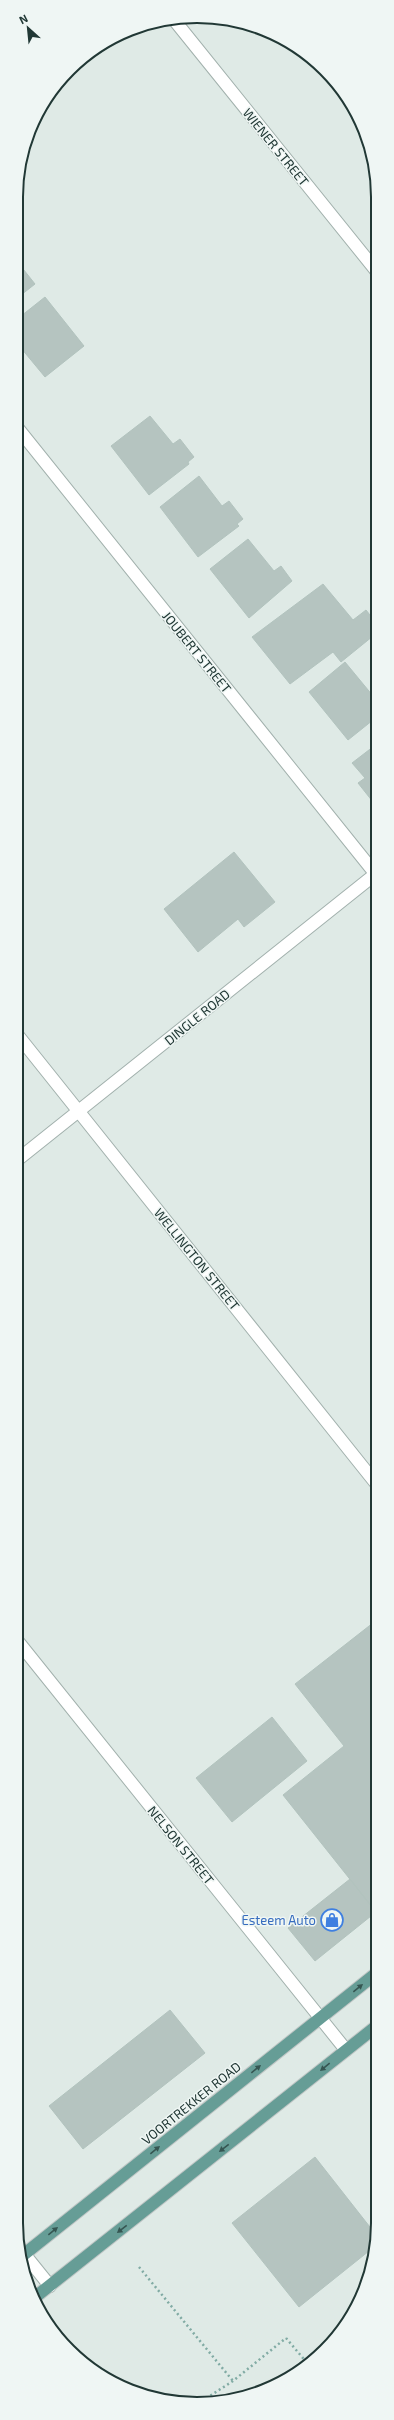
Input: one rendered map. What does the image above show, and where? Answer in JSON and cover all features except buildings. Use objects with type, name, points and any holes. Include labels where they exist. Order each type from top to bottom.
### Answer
[{"type":"main road","name":"VOORTREKKER ROAD","points":[[25,2251],[371,1978]]},
{"type":"main road","points":[[38,2295],[371,2030]]},
{"type":"street","name":"WIENER STREET","points":[[177,24],[371,264]]},
{"type":"street","name":"JOUBERT STREET","points":[[23,435],[371,868]]},
{"type":"street","name":"DINGLE ROAD","points":[[23,1155],[371,880]]},
{"type":"street","name":"WELLINGTON STREET","points":[[23,1042],[371,1477]]},
{"type":"street","name":"NELSON STREET","points":[[23,1648],[346,2050]]},
{"type":"street","points":[[26,2257],[50,2286]]},
{"type":"path","points":[[139,2267],[233,2381]]},
{"type":"path","points":[[210,2397],[233,2381],[286,2338],[304,2360]]},
{"type":"place","name":"Esteem Auto","points":[[332,1920]]}]
